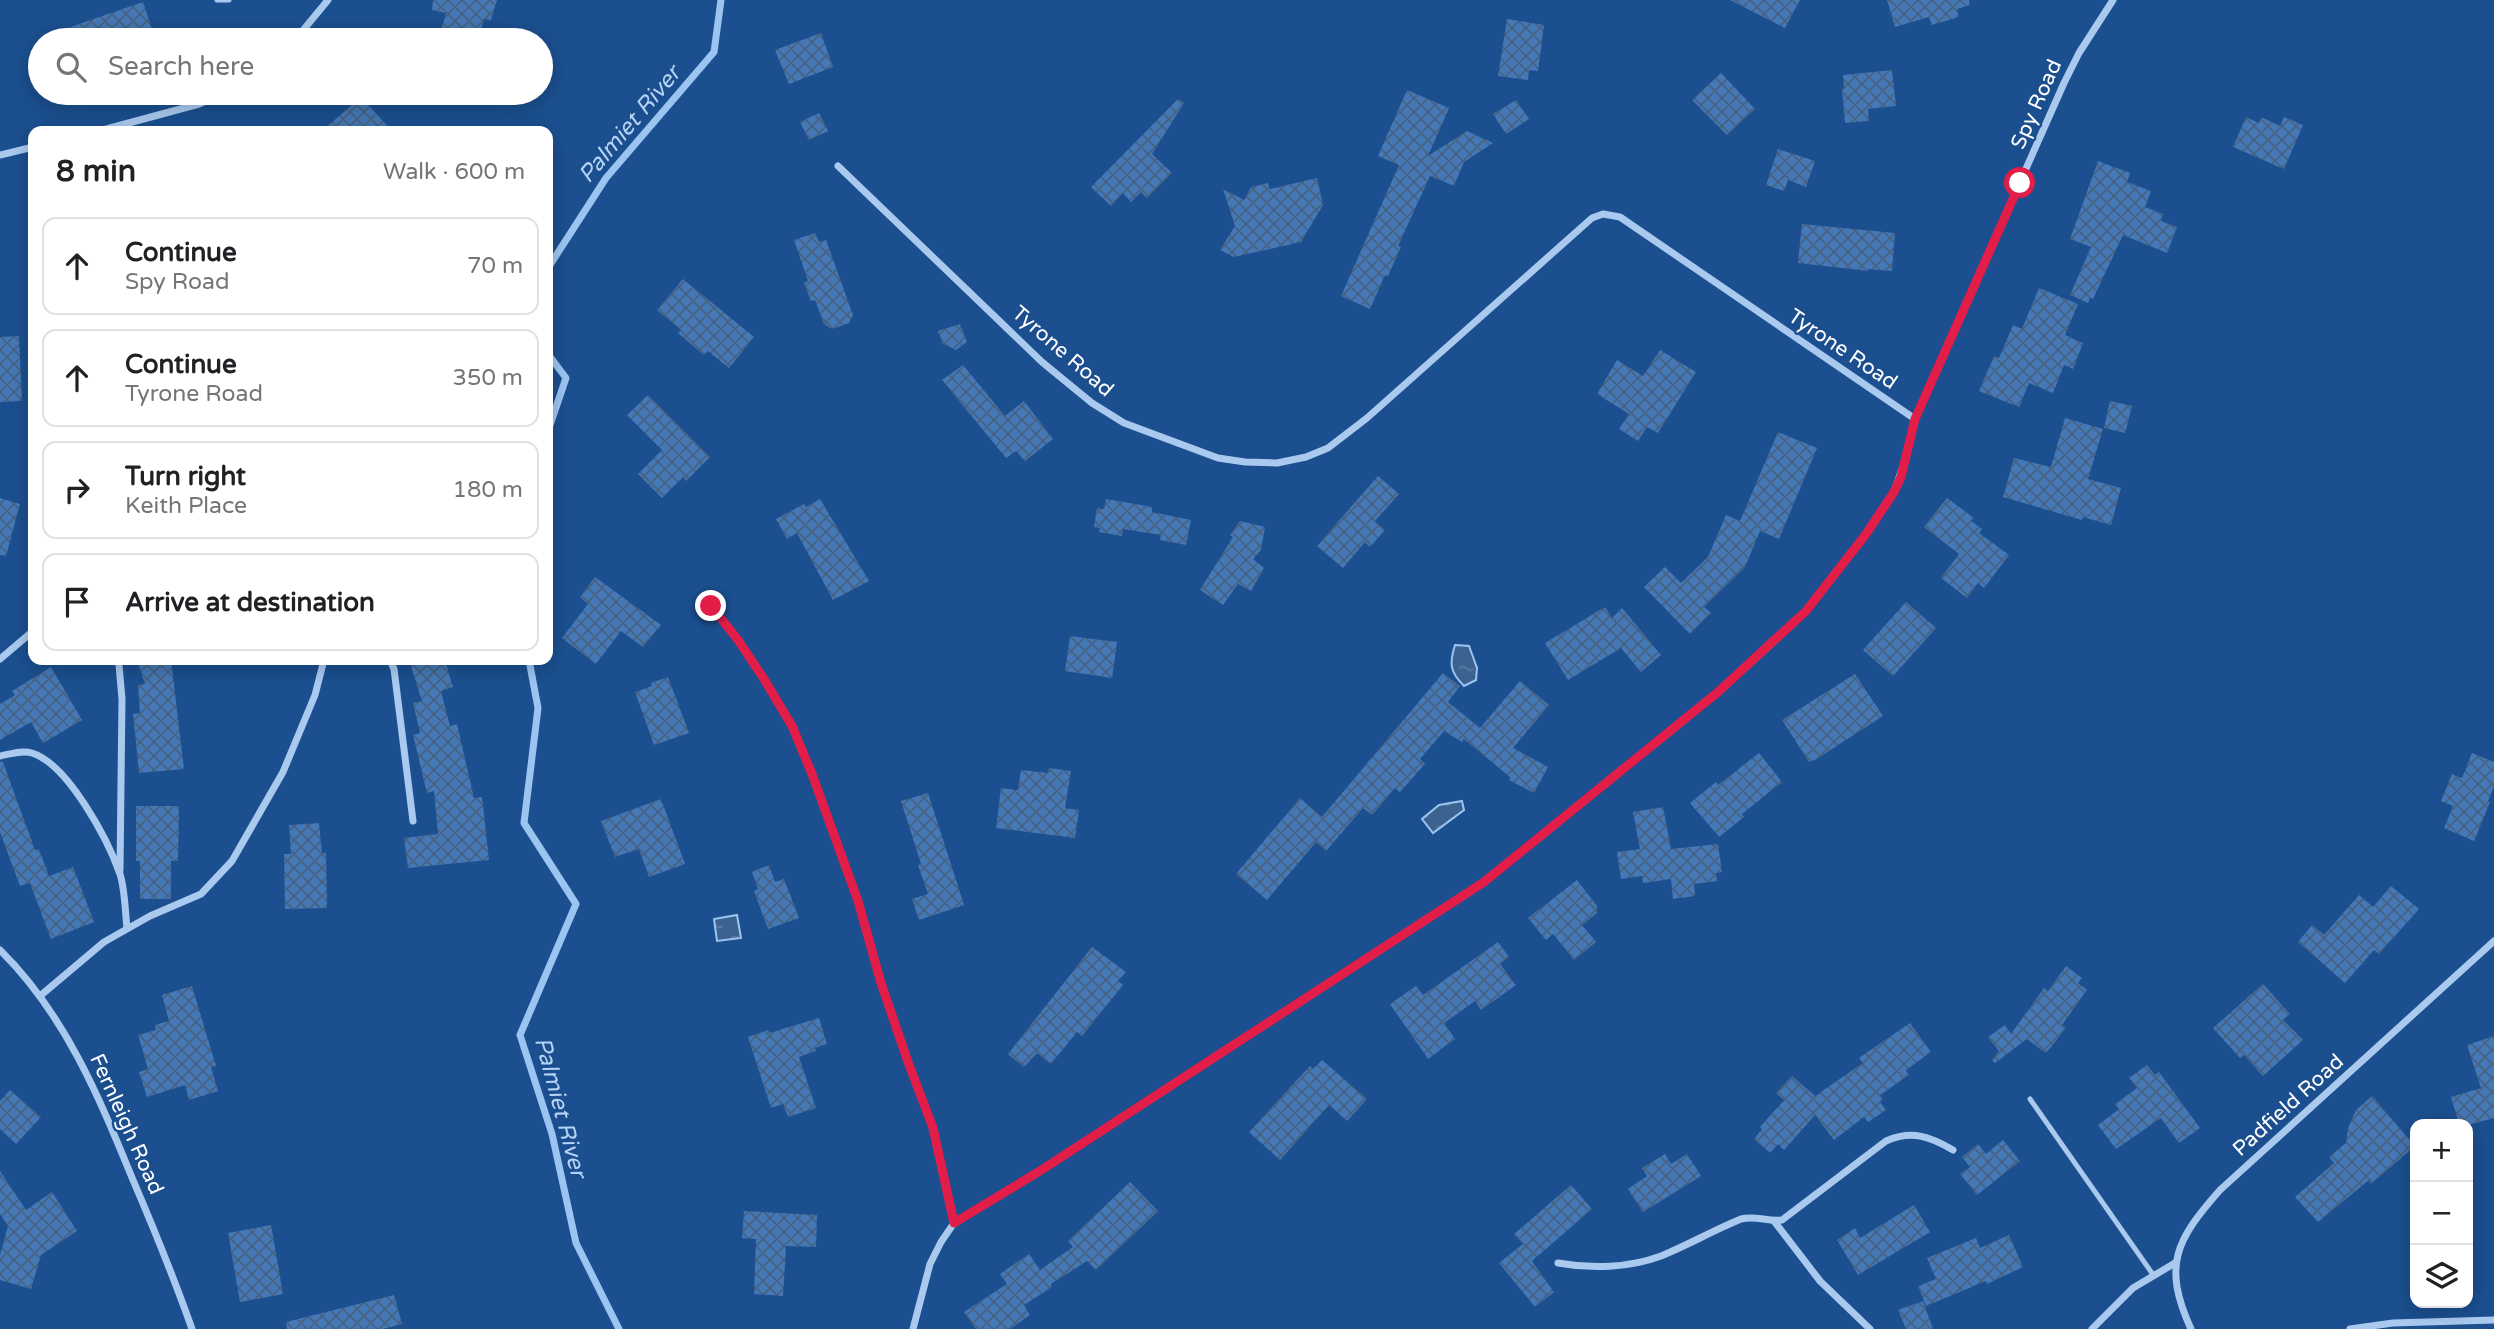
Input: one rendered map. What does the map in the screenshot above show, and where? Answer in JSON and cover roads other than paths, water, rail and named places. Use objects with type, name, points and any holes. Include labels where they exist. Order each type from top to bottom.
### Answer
[{"type":"street","points":[[305,28],[328,0]]},
{"type":"street","name":"Spy Road","points":[[1915,419],[2064,83],[2079,53],[2113,0]]},
{"type":"street","points":[[119,126],[196,105]]},
{"type":"street","points":[[0,155],[28,148]]},
{"type":"street","name":"Tyrone Road","points":[[838,166],[1042,362],[1092,403],[1124,423],[1218,458],[1277,463],[1306,457],[1328,448],[1367,418],[1592,218],[1603,214],[1620,217],[1915,419]]},
{"type":"street","points":[[913,1329],[930,1264],[954,1223],[1043,1169],[1484,882],[1718,692],[1806,611],[1866,534],[1901,477],[1915,419]]},
{"type":"street","points":[[711,606],[738,640],[771,691],[792,726],[812,774],[858,901],[881,983],[933,1128],[954,1223]]},
{"type":"street","points":[[0,659],[28,635]]},
{"type":"street","points":[[119,665],[122,699],[120,875],[127,928]]},
{"type":"street","points":[[40,996],[104,942],[127,928],[201,894],[232,861],[283,772],[315,695],[323,665]]},
{"type":"street","points":[[392,665],[413,821]]},
{"type":"street","points":[[0,756],[30,753],[57,769],[79,793],[120,875]]},
{"type":"street","name":"Padfield Road","points":[[2191,1329],[2176,1289],[2175,1263],[2184,1236],[2199,1214],[2220,1190],[2494,941]]},
{"type":"street","name":"Fernleigh Road","points":[[0,950],[22,972],[68,1038],[94,1090],[176,1282],[192,1329]]},
{"type":"street","points":[[1774,1222],[1790,1216],[1886,1141],[1899,1136],[1921,1134],[1952,1150]]},
{"type":"street","points":[[1558,1263],[1582,1267],[1658,1257],[1741,1219],[1757,1217],[1774,1222],[1821,1281],[1870,1329]]},
{"type":"street","points":[[2092,1329],[2133,1288],[2175,1263]]},
{"type":"street","points":[[2350,1329],[2393,1323],[2494,1321]]},
{"type":"lane","points":[[217,0],[229,0]]},
{"type":"lane","points":[[2030,1099],[2154,1276]]},
{"type":"water","points":[[1455,645],[1469,646],[1477,668],[1476,680],[1464,686],[1452,667]]},
{"type":"water","points":[[1462,801],[1464,810],[1433,833],[1422,819],[1439,805]]},
{"type":"water","points":[[737,915],[741,938],[717,941],[714,919]]},
{"type":"waterway","name":"Palmiet River","points":[[553,260],[606,178],[714,52],[721,0]]},
{"type":"waterway","name":"Palmiet River","points":[[553,361],[566,378],[553,416]]},
{"type":"waterway","name":"Palmiet River","points":[[530,665],[538,708],[524,823],[576,904],[520,1035],[552,1134],[576,1243],[619,1329]]}]
